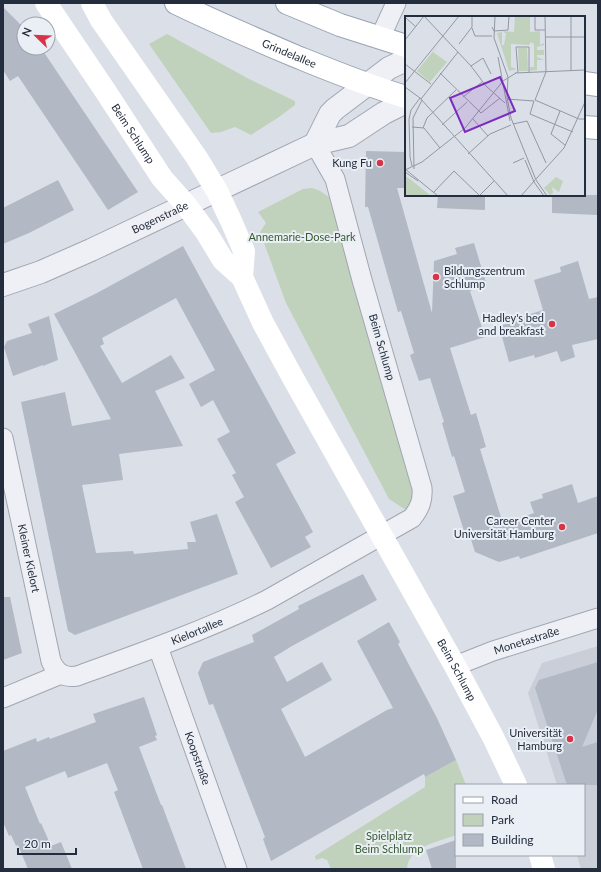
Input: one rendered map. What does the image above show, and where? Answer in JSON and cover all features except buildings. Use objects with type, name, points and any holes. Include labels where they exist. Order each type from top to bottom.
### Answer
[{"type":"main road","name":"Beim Schlump","points":[[46,3],[162,178],[186,205],[206,232],[223,260],[242,277],[263,323],[280,355],[455,666],[493,737],[516,784]]},
{"type":"main road","name":"Beim Schlump","points":[[92,3],[101,20],[197,158],[217,191],[235,228],[244,251],[242,277]]},
{"type":"main road","name":"Grindelallee","points":[[176,3],[226,27],[366,84],[405,98]]},
{"type":"main road","points":[[287,3],[340,25],[405,46]]},
{"type":"main road","points":[[585,83],[598,86]]},
{"type":"main road","points":[[585,127],[598,128]]},
{"type":"main road","points":[[540,856],[544,869]]},
{"type":"street","points":[[380,38],[396,3]]},
{"type":"street","points":[[315,144],[330,114],[366,84],[389,68],[405,60]]},
{"type":"street","name":"Bogenstraße","points":[[3,285],[55,266],[315,144],[349,136],[384,113],[405,102]]},
{"type":"street","name":"Beim Schlump","points":[[315,144],[335,179],[348,231],[422,488],[423,496],[421,506],[412,518],[382,537]]},
{"type":"street","name":"Kleiner Kielort","points":[[3,438],[51,661],[53,666],[61,674]]},
{"type":"street","name":"Kielortallee","points":[[3,698],[61,674],[72,677],[77,676],[158,647],[242,612],[267,600],[382,537]]},
{"type":"street","name":"Monetastraße","points":[[455,666],[493,651],[598,618]]},
{"type":"street","name":"Koopstraße","points":[[158,647],[237,869]]},
{"type":"shaded area","name":"Universität Hamburg","points":[[598,646],[598,869],[581,869],[577,856],[585,856],[585,784],[557,784],[528,693],[542,663]]},
{"type":"green space","points":[[167,34],[249,79],[295,101],[295,105],[251,135],[235,127],[221,132],[211,133],[149,44]]},
{"type":"green space","name":"Annemarie-Dose-Park","points":[[312,188],[329,197],[418,494],[409,512],[389,499],[286,303],[260,232],[266,223],[258,212],[303,189]]},
{"type":"green space","name":"Spielplatz Beim Schlump","points":[[456,760],[466,784],[455,784],[455,835],[418,850],[409,861],[407,869],[331,869],[327,860],[322,858],[316,860],[315,856],[425,787],[425,777]]},
{"type":"place","name":"Kung Fu","points":[[380,163]]},
{"type":"place","name":"Bildungszentrum Schlump","points":[[436,277]]},
{"type":"place","name":"Hadley's bed and breakfast","points":[[552,324]]},
{"type":"place","name":"Career Center Universität Hamburg","points":[[562,527]]},
{"type":"place","name":"Universität Hamburg","points":[[570,739]]}]
